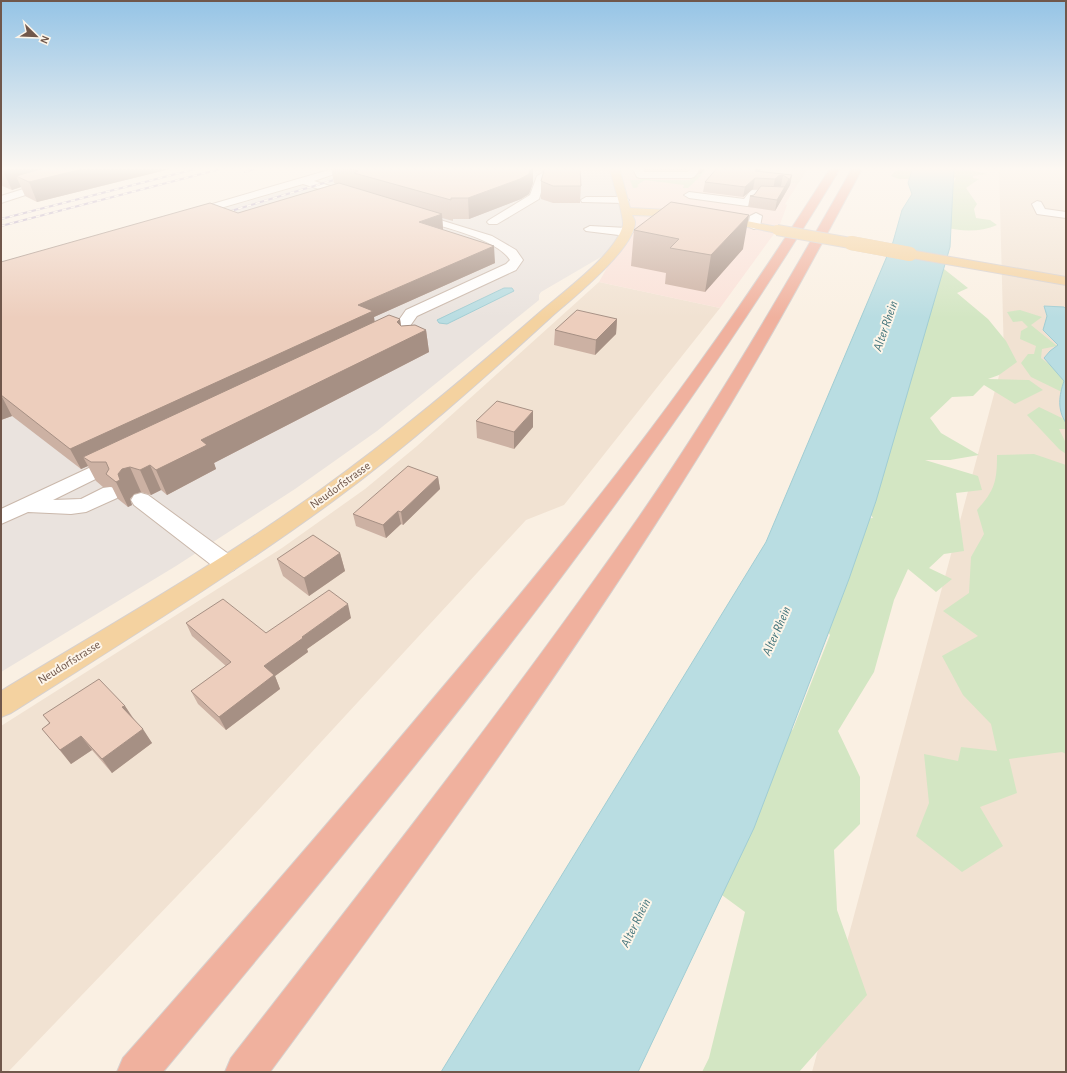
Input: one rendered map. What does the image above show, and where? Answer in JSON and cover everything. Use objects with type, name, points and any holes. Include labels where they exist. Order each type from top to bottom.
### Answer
[{"type":"highway","points":[[136,1072],[383,781],[586,528],[646,450],[731,331],[767,278],[805,217]]},
{"type":"highway","points":[[245,1072],[447,803],[630,546],[685,464],[751,358],[802,271],[831,217]]},
{"type":"main road","points":[[628,217],[629,237]]},
{"type":"main road","points":[[727,220],[755,221],[777,230],[1066,283]]},
{"type":"main road","name":"Neudorfstrasse","points":[[1,705],[226,564],[326,496],[406,434],[506,350],[606,260],[629,237]]},
{"type":"street","points":[[362,344],[417,319],[511,267],[517,260],[515,254],[511,250],[492,240],[418,217]]},
{"type":"street","points":[[493,222],[501,217]]},
{"type":"street","points":[[590,229],[629,237]]},
{"type":"street","points":[[1030,276],[1066,277]]},
{"type":"street","points":[[1,517],[132,454]]},
{"type":"street","points":[[24,506],[71,507],[86,505],[110,493]]},
{"type":"street","points":[[141,500],[226,564]]},
{"type":"shaded area","points":[[194,217],[625,217],[618,247],[541,292],[539,295],[539,300],[377,431],[295,489],[176,566],[1,672],[1,273]]},
{"type":"shaded area","points":[[624,217],[783,217],[779,227],[720,308],[599,282],[627,232]]},
{"type":"shaded area","points":[[1000,217],[1066,217],[1066,1072],[812,1072],[1004,357]]},
{"type":"shaded area","points":[[599,282],[720,308],[564,505],[526,520],[226,845],[8,1072],[1,1072],[1,726],[282,548],[365,489],[417,446]]},
{"type":"green space","points":[[951,217],[976,217],[990,220],[997,225],[984,229],[971,230],[958,230],[944,227],[947,221],[952,218]]},
{"type":"green space","points":[[944,269],[968,288],[957,293],[988,319],[1006,341],[1017,362],[999,375],[988,379],[1029,380],[1043,390],[1015,404],[984,385],[973,396],[952,397],[930,418],[941,433],[979,455],[950,460],[925,460],[978,476],[982,490],[956,493],[964,551],[944,554],[929,568],[952,579],[936,592],[908,569],[894,600],[874,672],[838,731],[860,777],[860,824],[834,850],[837,910],[867,995],[799,1072],[702,1072],[709,1058],[745,912],[696,876],[757,766],[793,729],[830,635],[812,605],[830,522],[873,518],[857,495],[885,370],[916,366],[912,354],[919,273]]},
{"type":"green space","points":[[1020,310],[1042,317],[1031,325],[1057,346],[1042,349],[1041,358],[1055,369],[1066,382],[1064,393],[1031,377],[1021,363],[1028,354],[1034,354],[1036,346],[1020,339],[1021,331],[1028,327],[1022,321],[1013,322],[1007,312]]},
{"type":"green space","points":[[1039,407],[1066,420],[1066,429],[1059,429],[1066,443],[1066,454],[1059,449],[1027,415]]},
{"type":"green space","points":[[1034,454],[1066,465],[1066,754],[1062,752],[1009,759],[1017,793],[980,807],[1003,846],[962,872],[916,836],[929,803],[924,754],[958,761],[961,747],[997,751],[991,724],[963,695],[942,656],[978,636],[943,611],[969,593],[971,557],[984,534],[977,510],[988,497],[994,485],[997,455]]},
{"type":"water","name":"Alter Rhein","points":[[900,217],[951,217],[950,247],[876,501],[849,579],[754,828],[638,1072],[441,1072],[766,542],[893,242]]},
{"type":"water","points":[[504,288],[512,288],[514,291],[447,324],[439,323],[437,320]]},
{"type":"water","points":[[1044,306],[1064,307],[1066,309],[1066,423],[1060,408],[1061,392],[1064,381],[1044,358],[1058,345],[1043,330],[1047,316]]},
{"type":"building","points":[[160,217],[433,217],[419,222],[494,246],[358,305],[373,311],[70,449],[1,395],[1,262]]},
{"type":"building","points":[[651,217],[747,217],[711,255],[670,248],[679,239],[634,230]]},
{"type":"building","points":[[577,310],[617,319],[596,340],[555,330]]},
{"type":"building","points":[[389,315],[400,319],[397,322],[401,326],[415,325],[426,330],[201,440],[207,445],[156,470],[150,465],[140,470],[130,467],[122,469],[118,474],[120,480],[116,482],[106,474],[109,469],[106,462],[91,462],[83,457]]},
{"type":"building","points":[[497,401],[533,411],[514,432],[476,421]]},
{"type":"building","points":[[408,466],[438,477],[401,512],[398,511],[383,525],[353,514]]},
{"type":"building","points":[[313,535],[340,553],[304,578],[277,559]]},
{"type":"building","points":[[329,590],[348,604],[264,666],[274,675],[219,717],[191,691],[231,662],[186,623],[223,599],[266,633]]},
{"type":"building","points":[[99,679],[125,706],[122,707],[143,729],[102,759],[81,736],[60,750],[42,729],[50,723],[43,715]]},
{"type":"railway","points":[[1,219],[8,217]]},
{"type":"railway","points":[[1,226],[35,217]]}]
